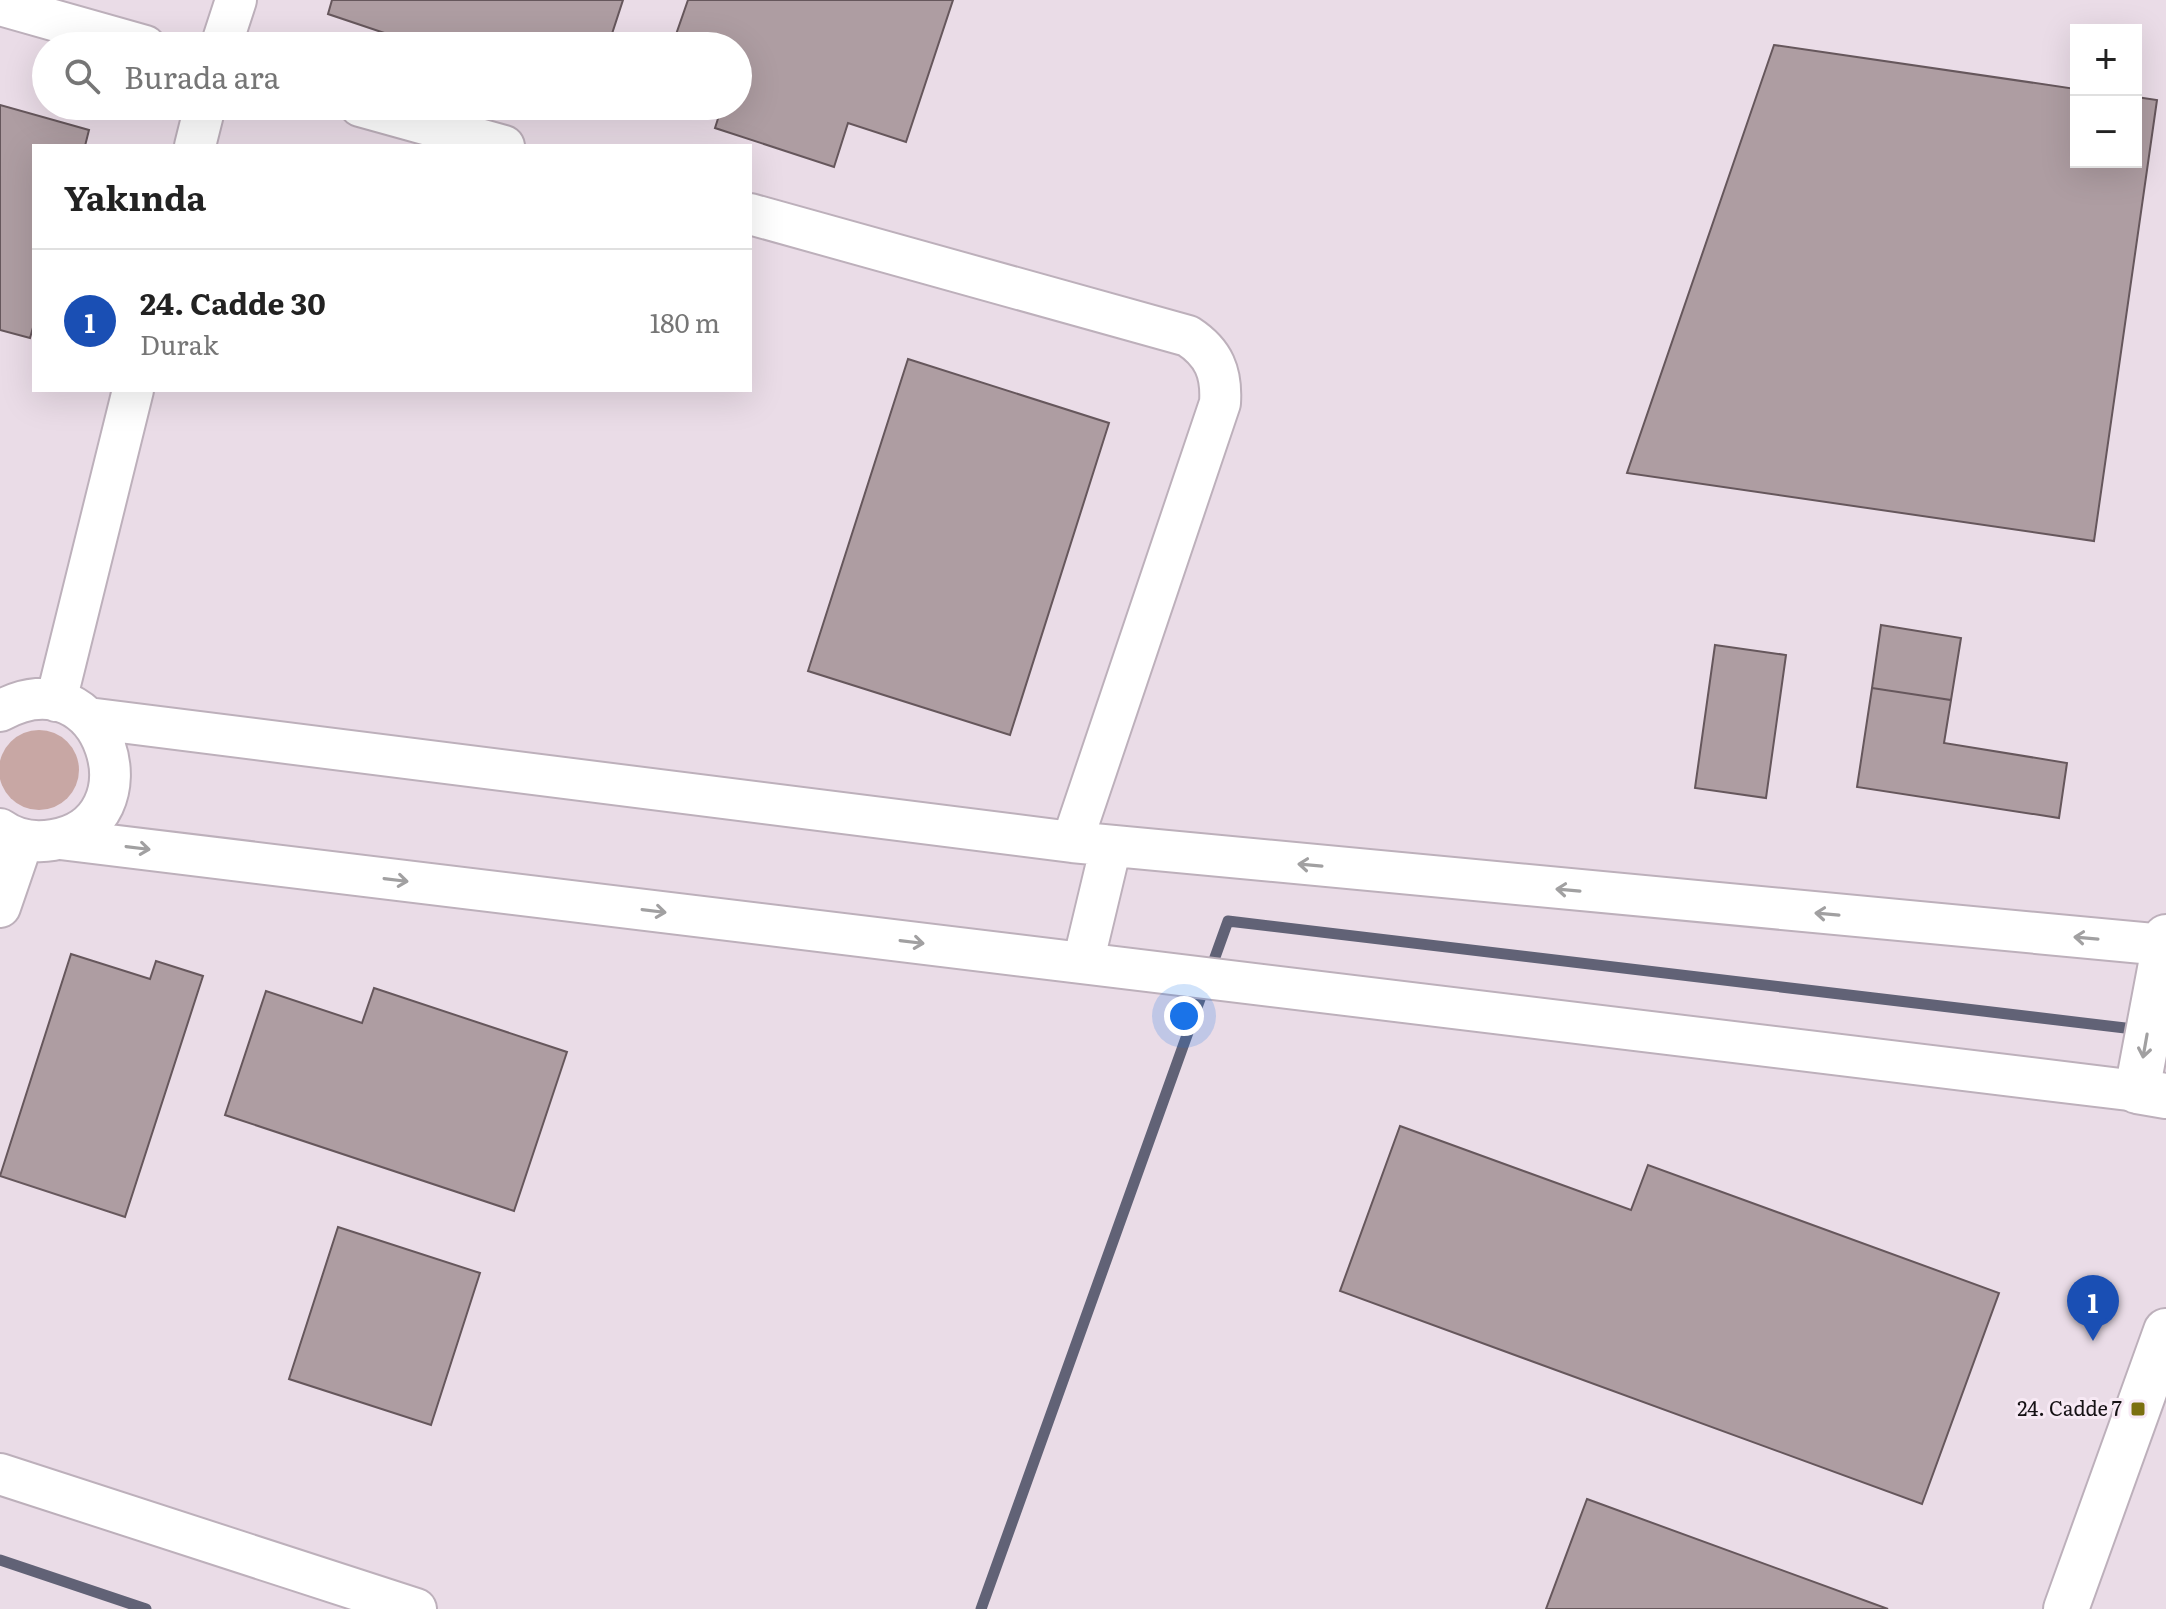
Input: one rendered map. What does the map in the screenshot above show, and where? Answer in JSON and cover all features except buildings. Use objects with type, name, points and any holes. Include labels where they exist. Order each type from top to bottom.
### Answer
[{"type":"main road","points":[[2152,1093],[2165,943]]},
{"type":"main road","points":[[2066,1609],[2166,1331]]},
{"type":"street","points":[[226,32],[236,0]]},
{"type":"street","points":[[0,5],[95,32]]},
{"type":"street","points":[[196,144],[202,120]]},
{"type":"street","points":[[410,120],[497,144]]},
{"type":"street","points":[[752,215],[1188,336],[1212,356],[1221,386],[1220,403],[1072,842]]},
{"type":"street","points":[[72,710],[133,392]]},
{"type":"street","points":[[0,710],[37,699],[72,710],[1072,842],[2165,943]]},
{"type":"street","points":[[28,836],[77,831],[103,805],[111,768],[108,750],[100,733],[72,710]]},
{"type":"street","points":[[0,907],[28,836]]},
{"type":"street","points":[[28,836],[2152,1093]]},
{"type":"street","points":[[1083,963],[1111,846]]},
{"type":"street","points":[[0,1474],[416,1609]]},
{"type":"shaded area","points":[[39,730],[54,733],[67,742],[76,755],[79,770],[76,785],[67,798],[54,807],[39,810],[24,807],[11,798],[2,785],[-1,770],[2,755],[11,742],[24,733]]},
{"type":"waterway","points":[[981,1609],[1228,921],[2142,1030]]},
{"type":"waterway","points":[[0,1560],[146,1609]]},
{"type":"place","name":"24. Cadde 30","points":[[2093,1341]]},
{"type":"place","name":"24. Cadde 7","points":[[2138,1409]]}]
